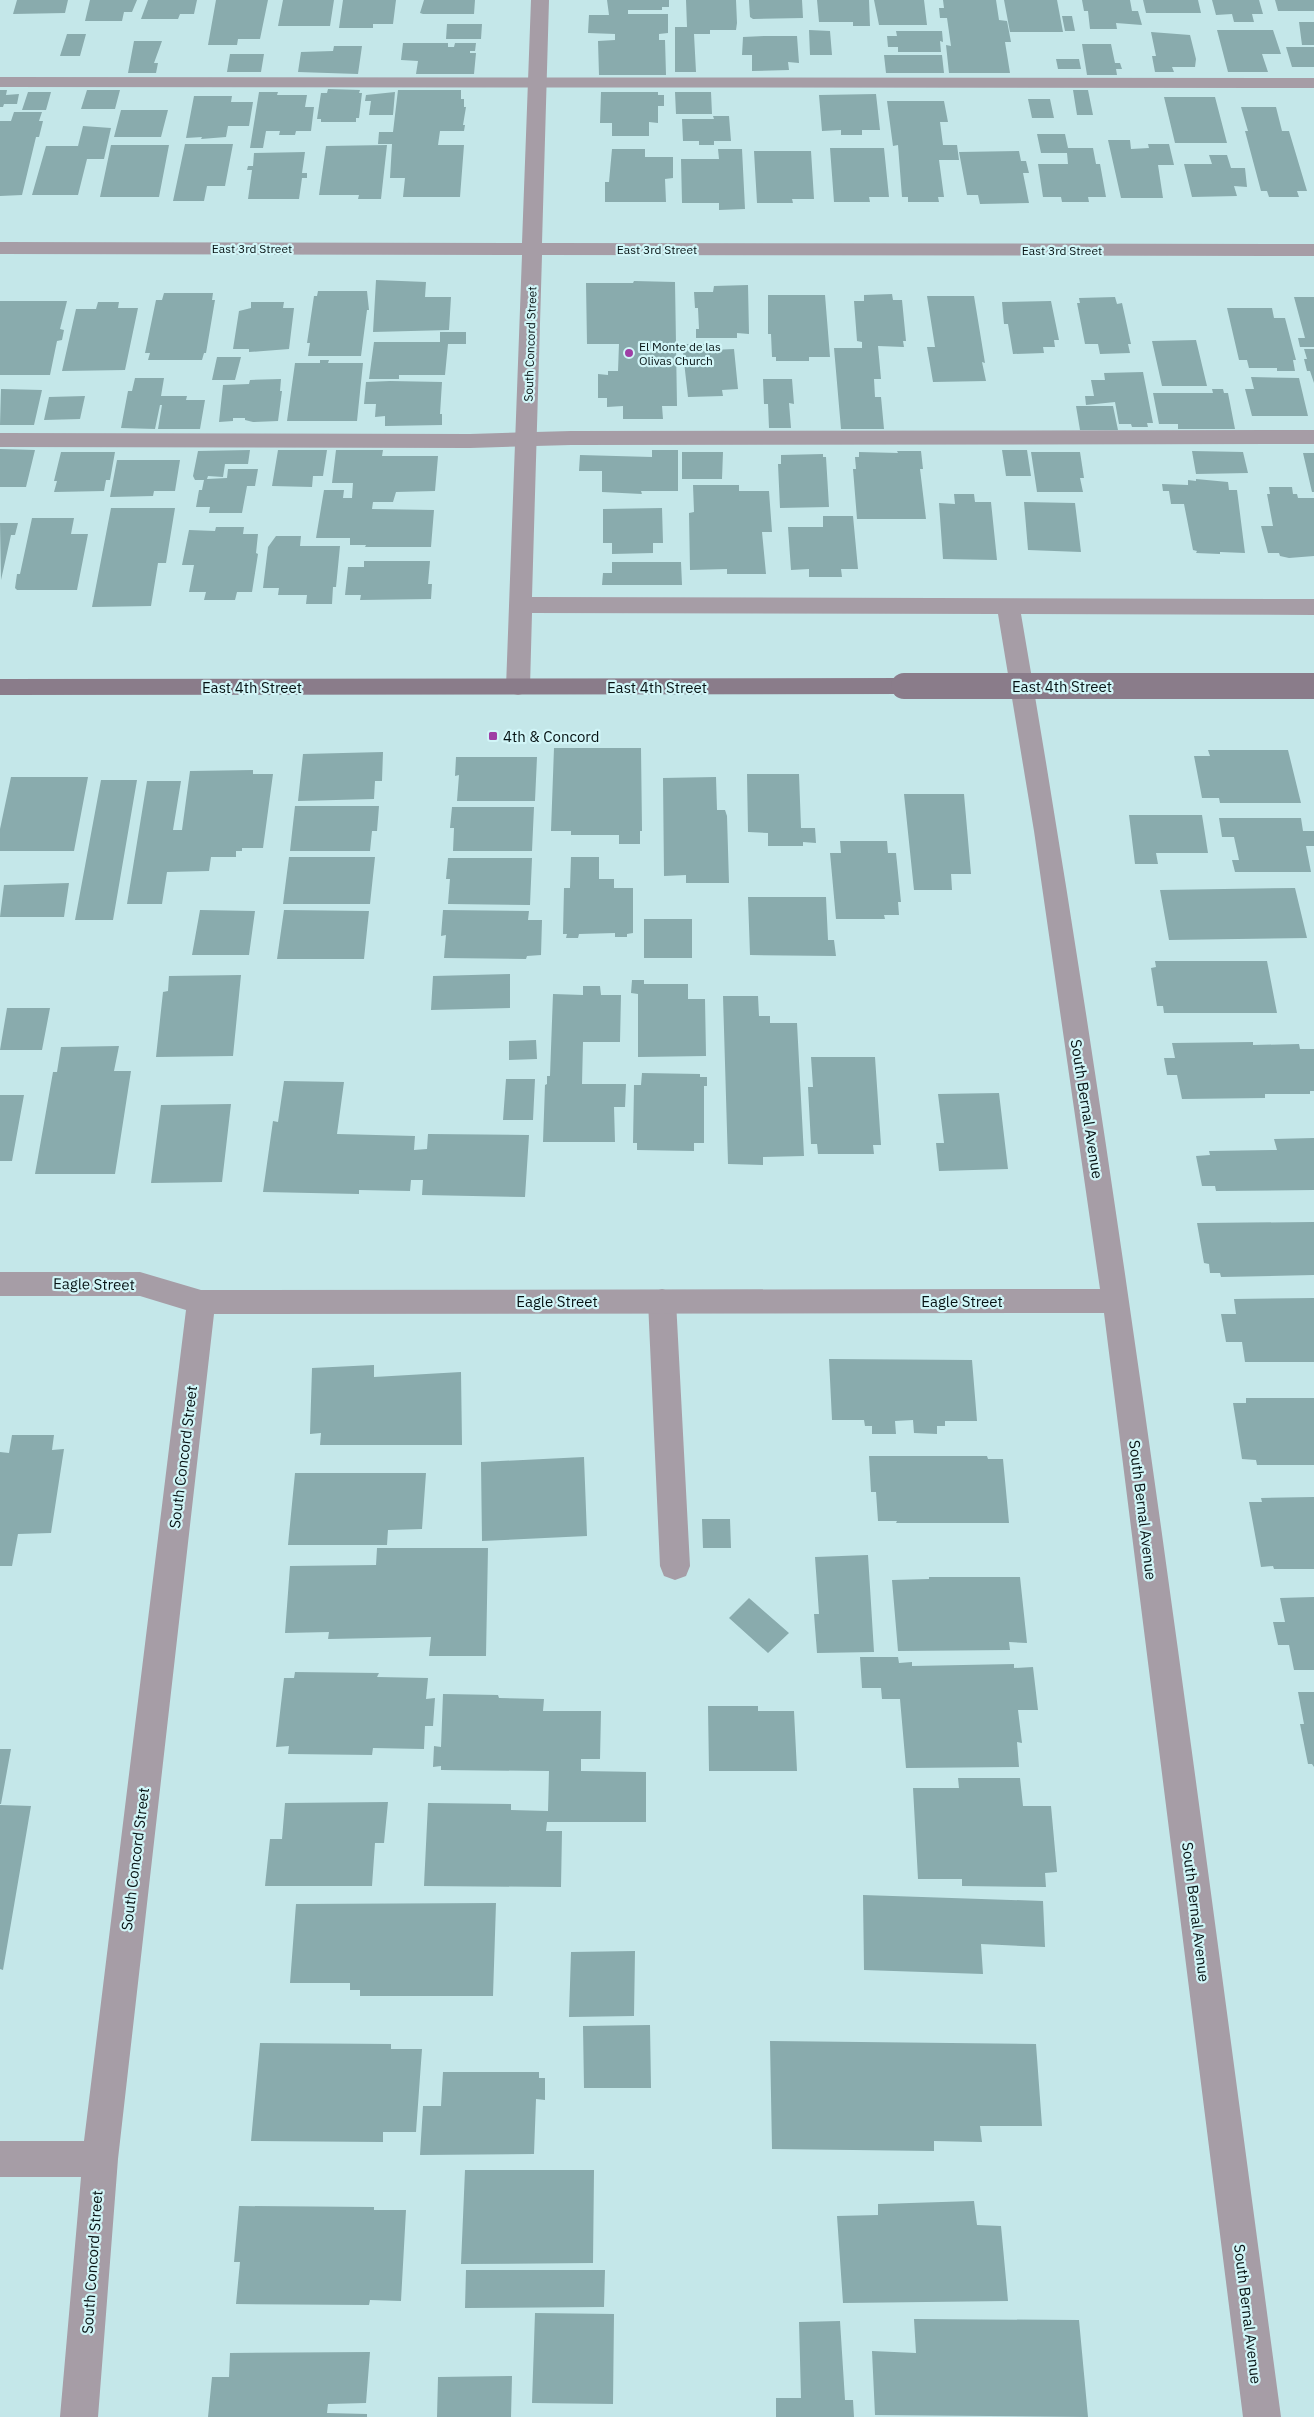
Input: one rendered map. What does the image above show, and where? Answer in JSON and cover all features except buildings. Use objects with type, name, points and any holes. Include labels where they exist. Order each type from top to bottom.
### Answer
[{"type":"main road","name":"East 4th Street","points":[[0,687],[1314,686]]},
{"type":"street","name":"South Concord Street","points":[[518,687],[534,249],[540,0]]},
{"type":"street","points":[[0,82],[1314,83]]},
{"type":"street","name":"East 3rd Street","points":[[0,248],[1314,250]]},
{"type":"street","points":[[0,440],[470,441],[527,439],[1314,437]]},
{"type":"street","points":[[521,605],[1314,607]]},
{"type":"street","name":"South Bernal Avenue","points":[[1008,606],[1033,746],[1116,1301],[1262,2417]]},
{"type":"street","name":"Eagle Street","points":[[0,1284],[140,1284],[201,1302],[1116,1301]]},
{"type":"street","points":[[662,1301],[675,1566]]},
{"type":"street","name":"South Concord Street","points":[[79,2417],[100,2158],[201,1302]]},
{"type":"street","points":[[0,2159],[100,2158]]},
{"type":"place","name":"El Monte de las Olivas Church","points":[[629,353]]},
{"type":"place","name":"4th & Concord","points":[[493,736]]}]
